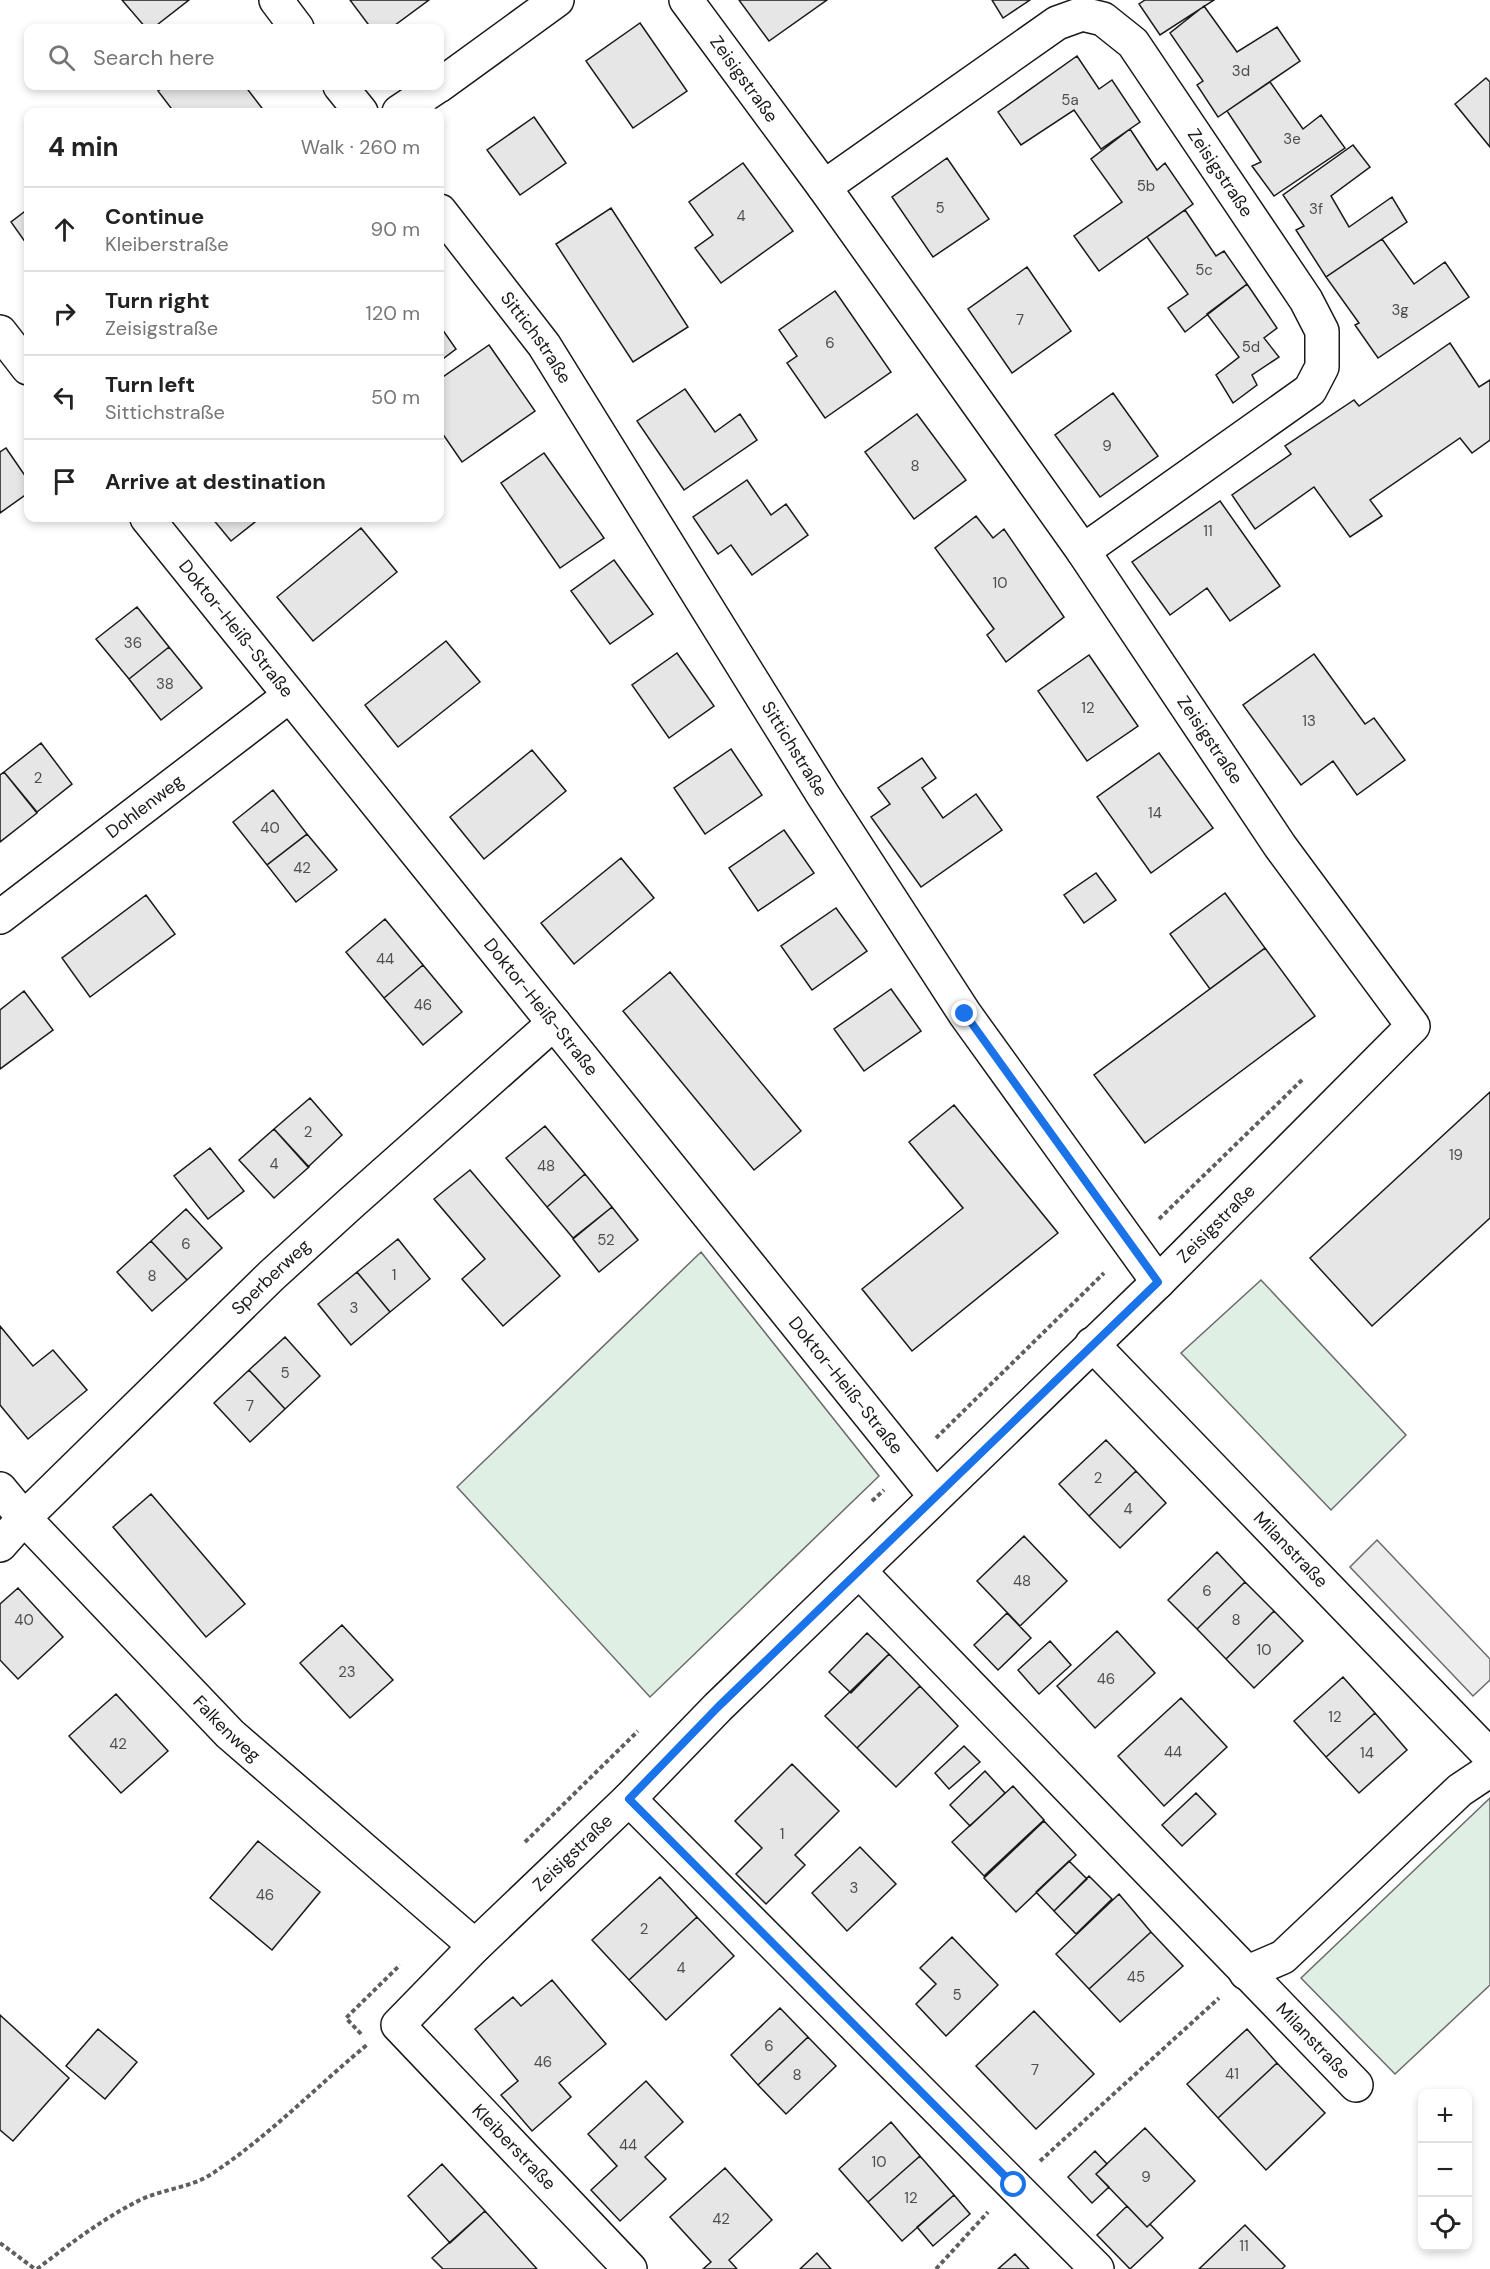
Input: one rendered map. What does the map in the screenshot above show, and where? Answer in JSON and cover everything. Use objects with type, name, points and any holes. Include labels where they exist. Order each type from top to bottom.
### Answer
[{"type":"street","points":[[276,0],[294,24]]},
{"type":"street","points":[[444,81],[557,0]]},
{"type":"street","name":"Zeisigstraße","points":[[398,2025],[475,1947],[629,1799],[718,1707],[1158,1282],[1413,1026],[1280,846],[1083,551],[824,187],[686,0]]},
{"type":"street","name":"Zeisigstraße","points":[[824,187],[1057,23],[1082,14],[1103,19],[1133,43],[1306,300],[1322,331],[1322,367],[1310,390],[1083,551]]},
{"type":"street","points":[[343,90],[358,108]]},
{"type":"street","points":[[405,108],[432,90]]},
{"type":"street","name":"Sittichstraße","points":[[444,216],[544,345],[823,795],[965,1014],[1158,1282]]},
{"type":"street","name":"Doktor-Heiß-Straße","points":[[150,522],[935,1496]]},
{"type":"street","name":"Dohlenweg","points":[[0,917],[289,696]]},
{"type":"street","name":"Sperberweg","points":[[0,1545],[24,1518],[271,1276],[554,1023]]},
{"type":"street","name":"Milanstraße","points":[[1092,1344],[1490,1756]]},
{"type":"street","name":"Falkenweg","points":[[0,1489],[24,1518],[230,1734],[475,1947]]},
{"type":"street","name":"Milanstraße","points":[[860,1572],[1356,2085]]},
{"type":"street","points":[[1246,1973],[1283,1957],[1460,1790],[1490,1770]]},
{"type":"street","points":[[629,1799],[1097,2269]]},
{"type":"street","name":"Kleiberstraße","points":[[398,2025],[630,2269]]},
{"type":"path","points":[[936,2269],[1014,2185],[1246,1973]]},
{"type":"path","points":[[0,2243],[36,2269],[87,2231],[142,2199],[195,2184],[215,2172],[298,2106],[369,2043],[398,2025]]},
{"type":"green space","points":[[701,1252],[879,1476],[650,1697],[457,1487]]},
{"type":"green space","points":[[1261,1280],[1406,1435],[1331,1510],[1181,1353]]},
{"type":"green space","points":[[1490,1798],[1490,1985],[1395,2074],[1301,1978]]},
{"type":"shaded area","points":[[1377,1540],[1490,1659],[1490,1680],[1473,1696],[1350,1567]]},
{"type":"building","points":[[122,0],[189,0],[158,24],[143,24]]},
{"type":"building","points":[[350,0],[429,0],[396,24],[368,24]]},
{"type":"building","points":[[739,0],[827,0],[769,41]]},
{"type":"building","points":[[992,0],[1030,0],[1003,18]]},
{"type":"building","points":[[1145,0],[1214,0],[1160,35],[1139,4]]},
{"type":"building","points":[[1204,6],[1237,52],[1277,27],[1300,61],[1218,117],[1197,85],[1203,81],[1170,33]]},
{"type":"building","points":[[640,23],[687,91],[633,128],[586,61]]},
{"type":"building","points":[[1077,56],[1099,89],[1112,80],[1140,122],[1101,149],[1074,110],[1021,145],[998,112]]},
{"type":"building","points":[[1486,78],[1490,82],[1490,147],[1455,104]]},
{"type":"building","points":[[1270,82],[1303,129],[1321,115],[1345,148],[1274,196],[1252,166],[1261,162],[1227,111]]},
{"type":"building","points":[[248,90],[262,108],[171,108],[158,91]]},
{"type":"building","points":[[534,117],[566,163],[520,195],[487,150]]},
{"type":"building","points":[[1130,129],[1157,170],[1165,163],[1193,204],[1099,271],[1074,236],[1122,202],[1091,159]]},
{"type":"building","points":[[1353,145],[1370,167],[1331,196],[1349,227],[1392,197],[1407,222],[1326,277],[1296,230],[1304,226],[1283,195]]},
{"type":"building","points":[[947,158],[989,219],[933,257],[892,197]]},
{"type":"building","points":[[743,163],[793,231],[721,283],[695,248],[713,235],[689,202]]},
{"type":"building","points":[[611,208],[688,327],[633,362],[556,244]]},
{"type":"building","points":[[1185,210],[1216,256],[1224,251],[1247,284],[1185,332],[1168,308],[1188,294],[1147,237]]},
{"type":"building","points":[[24,212],[24,240],[11,222]]},
{"type":"building","points":[[1382,239],[1414,284],[1445,262],[1469,297],[1378,358],[1355,325],[1359,323],[1326,277]]},
{"type":"building","points":[[1027,267],[1071,331],[1012,373],[968,309]]},
{"type":"building","points":[[1247,284],[1277,328],[1264,338],[1279,357],[1252,375],[1257,385],[1233,403],[1216,375],[1239,357],[1207,314]]},
{"type":"building","points":[[835,291],[891,372],[825,418],[787,363],[797,356],[779,330]]},
{"type":"building","points":[[444,332],[456,349],[444,358]]},
{"type":"building","points":[[1450,343],[1479,387],[1490,380],[1490,440],[1472,453],[1460,438],[1370,500],[1382,516],[1350,537],[1314,487],[1255,529],[1232,495],[1291,454],[1285,446],[1354,400],[1359,406]]},
{"type":"building","points":[[489,345],[535,411],[462,462],[444,436],[444,376]]},
{"type":"building","points":[[685,389],[715,432],[740,414],[757,440],[684,490],[637,421]]},
{"type":"building","points":[[1113,393],[1158,456],[1100,497],[1055,435]]},
{"type":"building","points":[[917,414],[966,480],[914,519],[865,452]]},
{"type":"building","points":[[6,448],[24,474],[24,496],[0,513],[0,452]]},
{"type":"building","points":[[544,453],[604,538],[560,568],[501,483]]},
{"type":"building","points":[[747,480],[771,515],[786,504],[808,535],[752,575],[731,545],[718,554],[693,517]]},
{"type":"building","points":[[1220,501],[1280,586],[1230,621],[1207,588],[1170,615],[1132,562]]},
{"type":"building","points":[[976,516],[993,538],[1004,529],[1064,617],[1006,662],[987,635],[994,629],[935,548]]},
{"type":"building","points":[[215,522],[255,522],[231,541]]},
{"type":"building","points":[[361,528],[397,572],[313,641],[277,597]]},
{"type":"building","points":[[614,560],[653,614],[610,644],[571,591]]},
{"type":"building","points":[[137,607],[169,647],[129,679],[96,639]]},
{"type":"building","points":[[446,641],[480,682],[398,747],[365,705]]},
{"type":"building","points":[[169,647],[202,688],[161,720],[129,679]]},
{"type":"building","points":[[677,653],[714,706],[669,738],[632,685]]},
{"type":"building","points":[[1314,654],[1365,724],[1374,718],[1405,760],[1357,795],[1333,761],[1301,785],[1243,705]]},
{"type":"building","points":[[1089,655],[1138,726],[1087,761],[1038,691]]},
{"type":"building","points":[[41,743],[72,784],[37,812],[4,772]]},
{"type":"building","points":[[731,749],[762,795],[705,834],[674,788]]},
{"type":"building","points":[[532,750],[566,791],[484,859],[450,817]]},
{"type":"building","points":[[1159,753],[1213,828],[1151,873],[1097,797]]},
{"type":"building","points":[[922,758],[936,778],[922,788],[943,818],[976,794],[1002,830],[921,887],[871,817],[890,804],[878,788]]},
{"type":"building","points":[[4,772],[37,813],[0,842],[0,775]]},
{"type":"building","points":[[273,790],[307,834],[267,865],[233,822]]},
{"type":"building","points":[[784,830],[814,873],[758,911],[729,868]]},
{"type":"building","points":[[307,834],[337,870],[296,902],[267,865]]},
{"type":"building","points":[[621,858],[654,898],[574,964],[541,923]]},
{"type":"building","points":[[1096,873],[1116,900],[1084,923],[1064,895]]},
{"type":"building","points":[[1225,893],[1265,948],[1210,989],[1170,934]]},
{"type":"building","points":[[146,895],[175,934],[90,997],[62,958]]},
{"type":"building","points":[[836,908],[867,951],[812,990],[781,946]]},
{"type":"building","points":[[385,919],[423,965],[384,998],[346,952]]},
{"type":"building","points":[[1265,948],[1315,1016],[1145,1143],[1094,1075]]},
{"type":"building","points":[[423,965],[462,1012],[423,1045],[384,998]]},
{"type":"building","points":[[670,972],[801,1131],[754,1170],[623,1011]]},
{"type":"building","points":[[891,989],[921,1031],[864,1071],[834,1029]]},
{"type":"building","points":[[24,991],[53,1030],[0,1069],[0,1010]]},
{"type":"building","points":[[1490,1092],[1490,1218],[1372,1326],[1310,1258]]},
{"type":"building","points":[[310,1098],[342,1135],[308,1167],[274,1129]]},
{"type":"building","points":[[954,1105],[1058,1233],[912,1351],[862,1289],[963,1208],[909,1142]]},
{"type":"building","points":[[545,1126],[585,1174],[547,1207],[506,1158]]},
{"type":"building","points":[[274,1129],[309,1167],[274,1198],[239,1160]]},
{"type":"building","points":[[210,1148],[244,1191],[208,1219],[174,1176]]},
{"type":"building","points":[[470,1170],[560,1276],[503,1326],[462,1279],[485,1259],[434,1199]]},
{"type":"building","points":[[585,1174],[612,1207],[573,1238],[547,1207]]},
{"type":"building","points":[[612,1207],[638,1240],[599,1272],[573,1239]]},
{"type":"building","points":[[186,1209],[222,1248],[187,1280],[151,1241]]},
{"type":"building","points":[[398,1239],[430,1279],[390,1312],[357,1272]]},
{"type":"building","points":[[151,1241],[187,1280],[152,1311],[117,1272]]},
{"type":"building","points":[[357,1272],[390,1312],[351,1345],[318,1304]]},
{"type":"building","points":[[0,1326],[33,1366],[53,1350],[87,1390],[28,1439],[0,1405]]},
{"type":"building","points":[[285,1337],[320,1376],[285,1409],[249,1370]]},
{"type":"building","points":[[249,1370],[285,1409],[250,1442],[214,1403]]},
{"type":"building","points":[[1106,1440],[1136,1471],[1089,1516],[1059,1484]]},
{"type":"building","points":[[1136,1471],[1166,1503],[1120,1548],[1089,1516]]},
{"type":"building","points":[[151,1494],[245,1604],[206,1637],[113,1527]]},
{"type":"building","points":[[1024,1536],[1067,1581],[1020,1626],[977,1581]]},
{"type":"building","points":[[1217,1552],[1245,1582],[1197,1629],[1168,1600]]},
{"type":"building","points":[[1245,1582],[1274,1611],[1226,1659],[1197,1629]]},
{"type":"building","points":[[18,1588],[63,1637],[18,1679],[0,1660],[0,1604]]},
{"type":"building","points":[[1274,1611],[1303,1641],[1254,1688],[1226,1659]]},
{"type":"building","points":[[1007,1613],[1031,1638],[998,1670],[974,1645]]},
{"type":"building","points":[[342,1625],[393,1680],[350,1718],[300,1663]]},
{"type":"building","points":[[1117,1631],[1155,1673],[1095,1728],[1057,1686]]},
{"type":"building","points":[[867,1633],[889,1654],[851,1693],[829,1672]]},
{"type":"building","points":[[1050,1641],[1071,1665],[1039,1694],[1018,1670]]},
{"type":"building","points":[[889,1654],[920,1686],[857,1748],[825,1716]]},
{"type":"building","points":[[1343,1677],[1375,1713],[1326,1757],[1294,1721]]},
{"type":"building","points":[[920,1686],[958,1726],[896,1787],[857,1748]]},
{"type":"building","points":[[116,1694],[168,1751],[121,1793],[69,1736]]},
{"type":"building","points":[[1181,1698],[1227,1747],[1164,1806],[1118,1756]]},
{"type":"building","points":[[1375,1713],[1407,1750],[1359,1793],[1326,1757]]},
{"type":"building","points":[[964,1746],[980,1762],[949,1789],[935,1773]]},
{"type":"building","points":[[792,1764],[839,1811],[795,1855],[805,1865],[766,1904],[736,1874],[762,1848],[735,1821]]},
{"type":"building","points":[[985,1771],[1005,1793],[970,1826],[950,1805]]},
{"type":"building","points":[[1013,1786],[1044,1820],[984,1876],[952,1842]]},
{"type":"building","points":[[1196,1793],[1216,1814],[1182,1846],[1162,1825]]},
{"type":"building","points":[[1044,1821],[1076,1855],[1016,1912],[984,1878]]},
{"type":"building","points":[[258,1841],[320,1892],[272,1950],[210,1898]]},
{"type":"building","points":[[860,1847],[896,1884],[847,1931],[812,1893]]},
{"type":"building","points":[[1069,1861],[1087,1879],[1054,1911],[1036,1892]]},
{"type":"building","points":[[1089,1876],[1112,1899],[1076,1934],[1054,1911]]},
{"type":"building","points":[[660,1877],[697,1917],[629,1980],[592,1940]]},
{"type":"building","points":[[1119,1894],[1151,1932],[1089,1989],[1056,1954]]},
{"type":"building","points":[[697,1917],[734,1956],[666,2020],[629,1980]]},
{"type":"building","points":[[1151,1932],[1183,1966],[1120,2022],[1089,1989]]},
{"type":"building","points":[[952,1937],[998,1985],[946,2036],[916,2004],[936,1984],[920,1968]]},
{"type":"building","points":[[552,1980],[606,2044],[559,2083],[571,2097],[532,2131],[501,2095],[518,2081],[475,2029],[513,1997],[521,2006]]},
{"type":"building","points":[[780,2008],[808,2037],[758,2085],[731,2055]]},
{"type":"building","points":[[1034,2011],[1094,2074],[1036,2129],[976,2066]]},
{"type":"building","points":[[0,2015],[69,2078],[13,2141],[0,2130]]},
{"type":"building","points":[[98,2029],[137,2062],[105,2099],[66,2066]]},
{"type":"building","points":[[1247,2029],[1277,2063],[1218,2118],[1187,2084]]},
{"type":"building","points":[[808,2037],[836,2066],[786,2114],[758,2085]]},
{"type":"building","points":[[1277,2063],[1325,2113],[1266,2170],[1218,2118]]},
{"type":"building","points":[[646,2081],[683,2122],[645,2157],[666,2179],[620,2221],[591,2190],[617,2166],[588,2134]]},
{"type":"building","points":[[891,2122],[920,2156],[868,2202],[839,2169]]},
{"type":"building","points":[[1145,2128],[1195,2181],[1147,2227],[1096,2174]]},
{"type":"building","points":[[1095,2151],[1107,2164],[1096,2174],[1109,2187],[1092,2203],[1068,2177]]},
{"type":"building","points":[[920,2156],[954,2195],[902,2241],[868,2202]]},
{"type":"building","points":[[442,2164],[485,2211],[450,2243],[408,2196]]},
{"type":"building","points":[[725,2168],[772,2220],[729,2260],[737,2269],[703,2269],[711,2262],[670,2217]]},
{"type":"building","points":[[954,2195],[970,2214],[933,2246],[917,2227]]},
{"type":"building","points":[[1127,2206],[1147,2227],[1150,2224],[1163,2238],[1130,2269],[1097,2235]]},
{"type":"building","points":[[485,2211],[537,2269],[443,2269],[432,2258]]},
{"type":"building","points":[[1245,2225],[1285,2266],[1282,2269],[1199,2269]]},
{"type":"building","points":[[817,2253],[831,2269],[800,2269]]},
{"type":"building","points":[[1015,2254],[1029,2269],[998,2269]]},
{"type":"route","points":[[965,1014],[1158,1282],[718,1707],[629,1799],[1014,2185]]}]
